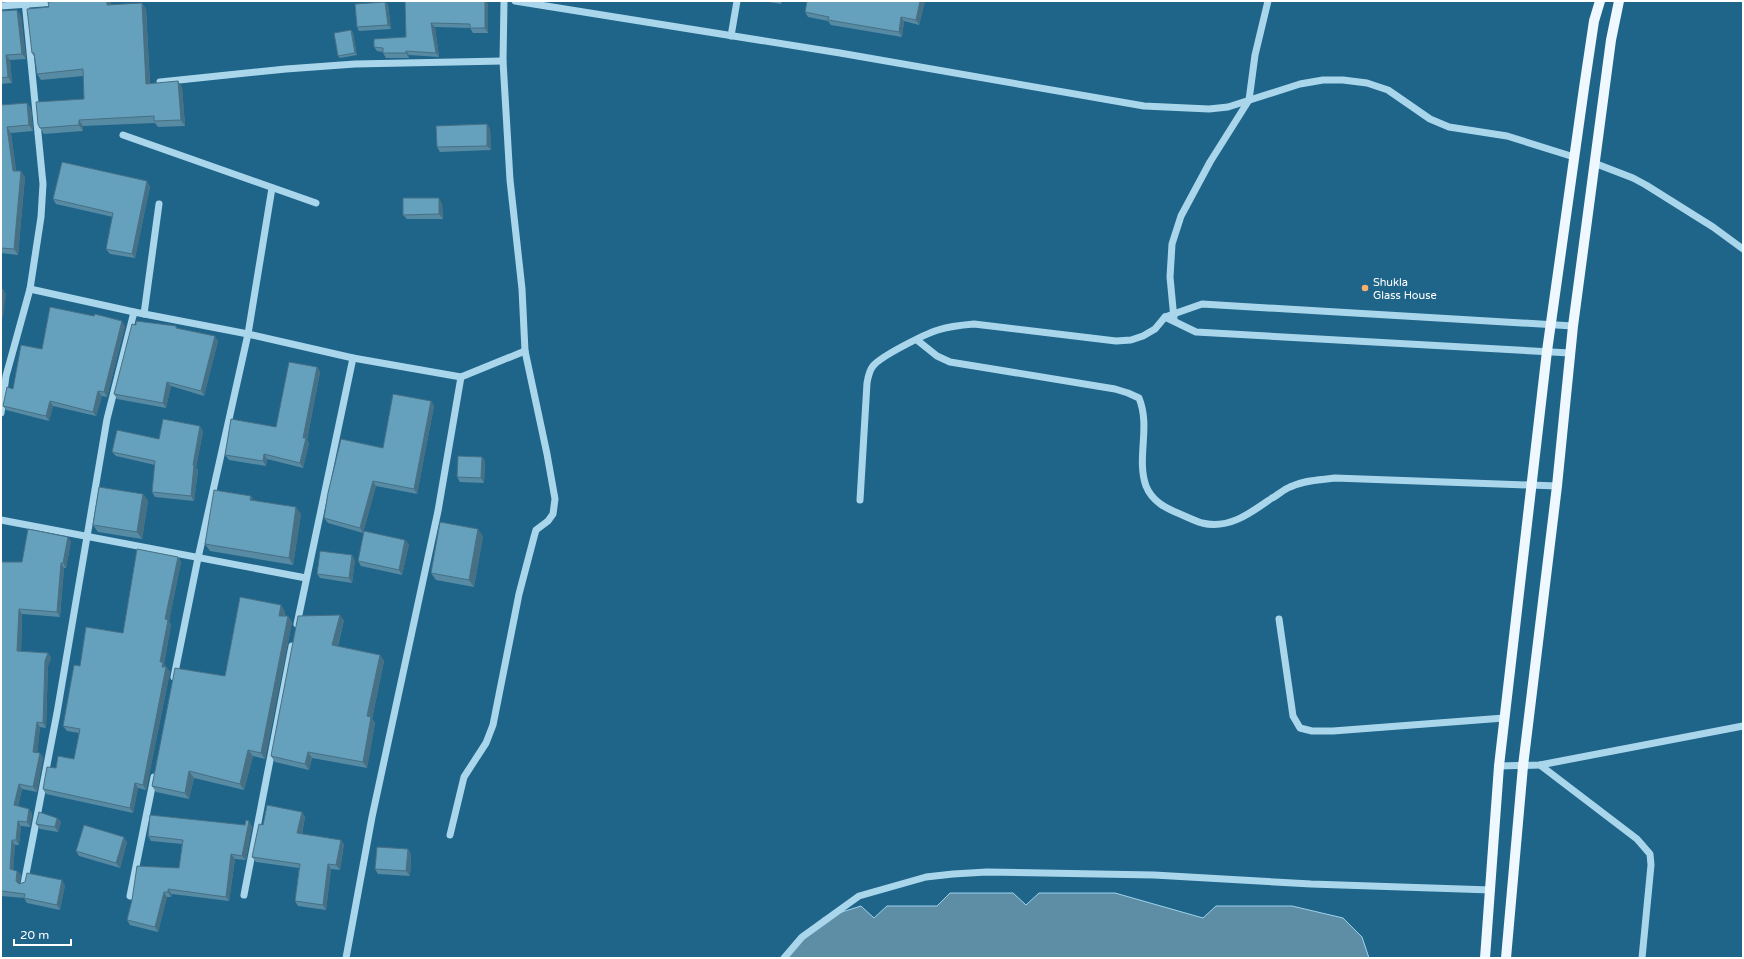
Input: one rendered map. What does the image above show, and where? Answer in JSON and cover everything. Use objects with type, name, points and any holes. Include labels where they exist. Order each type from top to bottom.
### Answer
[{"type":"main road","points":[[1486,958],[1499,766],[1550,324],[1594,21],[1600,1]]},
{"type":"main road","points":[[1506,958],[1523,766],[1557,486],[1573,326],[1611,40],[1619,1]]},
{"type":"street","points":[[450,835],[464,777],[486,743],[493,725],[519,594],[536,530],[548,521],[553,514],[555,499],[525,351],[522,289],[510,180],[502,61],[504,1]]},
{"type":"street","points":[[516,1],[840,53],[1144,106],[1209,109],[1228,106],[1300,84],[1323,80],[1343,80],[1366,83],[1388,90],[1430,119],[1449,127],[1507,136],[1574,157]]},
{"type":"street","points":[[731,36],[736,1]]},
{"type":"street","points":[[1174,318],[1170,277],[1172,244],[1181,216],[1210,162],[1249,100],[1256,55],[1268,1]]},
{"type":"street","points":[[1,6],[25,3],[64,2]]},
{"type":"street","points":[[1,413],[6,376],[30,289],[41,217],[43,184],[25,3]]},
{"type":"street","points":[[160,82],[286,69],[356,64],[502,61]]},
{"type":"street","points":[[123,135],[316,203]]},
{"type":"street","points":[[1594,163],[1634,178],[1713,227],[1743,249]]},
{"type":"street","points":[[173,681],[198,558],[248,334],[272,188]]},
{"type":"street","points":[[144,314],[159,204]]},
{"type":"street","points":[[30,289],[134,312],[248,334],[353,358],[461,377],[525,351]]},
{"type":"street","points":[[1174,318],[1202,304],[1573,326]]},
{"type":"street","points":[[24,884],[57,713],[107,419],[134,312]]},
{"type":"street","points":[[860,500],[867,383],[870,372],[874,365],[884,357],[937,330],[957,325],[974,324],[1116,341],[1131,340],[1143,336],[1155,329],[1165,317],[1174,318],[1196,332],[1570,353]]},
{"type":"street","points":[[917,340],[937,356],[950,362],[1115,389],[1139,398],[1143,408],[1145,424],[1143,471],[1146,484],[1152,497],[1166,509],[1203,523],[1222,524],[1242,518],[1289,487],[1304,482],[1335,478],[1557,486]]},
{"type":"street","points":[[295,632],[353,358]]},
{"type":"street","points":[[1,364],[10,362]]},
{"type":"street","points":[[346,958],[372,817],[438,510],[461,377]]},
{"type":"street","points":[[1,520],[306,578]]},
{"type":"street","points":[[1279,619],[1293,716],[1300,728],[1312,731],[1333,731],[1504,718]]},
{"type":"street","points":[[244,894],[294,640]]},
{"type":"street","points":[[1499,766],[1540,765],[1743,726]]},
{"type":"street","points":[[1540,765],[1637,839],[1650,854],[1652,865],[1642,958]]},
{"type":"street","points":[[130,896],[156,766]]},
{"type":"street","points":[[784,958],[802,937],[859,896],[926,877],[953,874],[987,872],[1154,875],[1311,884],[1490,890]]},
{"type":"water","points":[[950,893],[1013,893],[1026,905],[1039,893],[1115,893],[1203,918],[1216,906],[1292,906],[1343,918],[1362,937],[1369,958],[783,958],[823,918],[861,906],[874,918],[887,906],[937,906]]},
{"type":"building","points":[[107,1],[107,5],[142,3],[146,84],[178,81],[181,120],[154,121],[154,116],[79,120],[79,125],[40,128],[38,124],[36,102],[84,99],[83,69],[37,74],[34,53],[32,53],[27,9],[49,7],[48,2]]},
{"type":"building","points":[[405,1],[485,1],[485,28],[470,28],[470,24],[431,23],[436,53],[406,51],[406,53],[383,53],[383,48],[374,47],[374,39],[406,37]]},
{"type":"building","points":[[807,1],[920,1],[916,20],[901,17],[899,32],[828,20],[829,17],[805,12]]},
{"type":"building","points":[[385,2],[388,25],[357,27],[355,4]]},
{"type":"building","points":[[17,10],[22,54],[6,55],[8,77],[1,78],[1,11]]},
{"type":"building","points":[[351,30],[355,53],[338,56],[334,33]]},
{"type":"building","points":[[27,103],[29,125],[7,127],[13,171],[21,171],[14,249],[1,248],[1,105]]},
{"type":"building","points":[[487,124],[487,146],[437,147],[436,126]]},
{"type":"building","points":[[62,162],[147,181],[132,254],[106,249],[113,213],[53,199]]},
{"type":"building","points":[[403,198],[439,198],[439,214],[403,215]]},
{"type":"building","points":[[1,289],[3,289],[1,306]]},
{"type":"building","points":[[50,307],[94,316],[95,314],[122,321],[104,392],[98,391],[93,412],[50,401],[46,416],[3,406],[7,387],[13,389],[21,345],[42,349]]},
{"type":"building","points":[[136,321],[176,326],[176,328],[215,336],[201,391],[167,382],[163,403],[114,394],[132,324],[136,325]]},
{"type":"building","points":[[289,362],[317,367],[303,438],[306,438],[300,463],[264,454],[263,461],[225,455],[231,419],[276,427]]},
{"type":"building","points":[[393,394],[431,401],[414,489],[373,481],[360,528],[324,518],[328,493],[341,439],[383,448]]},
{"type":"building","points":[[163,419],[200,426],[193,465],[191,496],[152,492],[155,461],[112,452],[117,430],[159,439]]},
{"type":"building","points":[[458,456],[482,457],[481,478],[457,477]]},
{"type":"building","points":[[99,487],[143,494],[137,532],[93,525]]},
{"type":"building","points":[[214,490],[251,496],[250,500],[296,507],[289,558],[205,544]]},
{"type":"building","points":[[440,522],[478,529],[469,580],[431,573]]},
{"type":"building","points":[[28,529],[68,537],[63,563],[61,563],[57,612],[19,609],[17,651],[48,653],[45,661],[43,723],[37,722],[33,752],[40,753],[33,787],[19,784],[14,805],[29,809],[27,822],[18,821],[16,840],[12,840],[10,869],[17,871],[16,881],[19,884],[25,882],[27,873],[62,880],[57,905],[24,898],[25,894],[1,891],[1,562],[22,562]]},
{"type":"building","points":[[364,531],[405,540],[399,570],[358,561]]},
{"type":"building","points":[[137,549],[178,557],[165,619],[168,620],[160,662],[163,662],[162,667],[166,667],[143,785],[135,783],[130,808],[43,789],[47,767],[56,768],[58,756],[74,759],[80,729],[63,726],[74,665],[80,666],[86,627],[123,633]]},
{"type":"building","points":[[320,551],[352,555],[349,578],[317,574]]},
{"type":"building","points":[[240,597],[281,605],[279,616],[288,616],[261,753],[248,750],[240,784],[189,771],[185,793],[152,786],[175,668],[225,676]]},
{"type":"building","points":[[340,615],[332,645],[380,655],[367,716],[371,717],[363,762],[308,752],[305,764],[271,756],[298,616]]},
{"type":"building","points":[[267,805],[302,812],[297,833],[341,840],[336,865],[328,864],[323,905],[295,901],[300,864],[252,857],[259,824],[263,825]]},
{"type":"building","points":[[39,812],[57,818],[55,827],[36,824]]},
{"type":"building","points":[[150,815],[245,825],[246,820],[249,821],[242,856],[231,854],[226,897],[168,889],[168,892],[164,892],[155,927],[127,920],[132,900],[137,866],[179,868],[183,840],[148,836]]},
{"type":"building","points":[[84,825],[124,837],[116,863],[76,851]]},
{"type":"building","points":[[377,847],[408,849],[406,871],[375,869]]},
{"type":"place","name":"Shukla Glass House","points":[[1365,288]]}]
